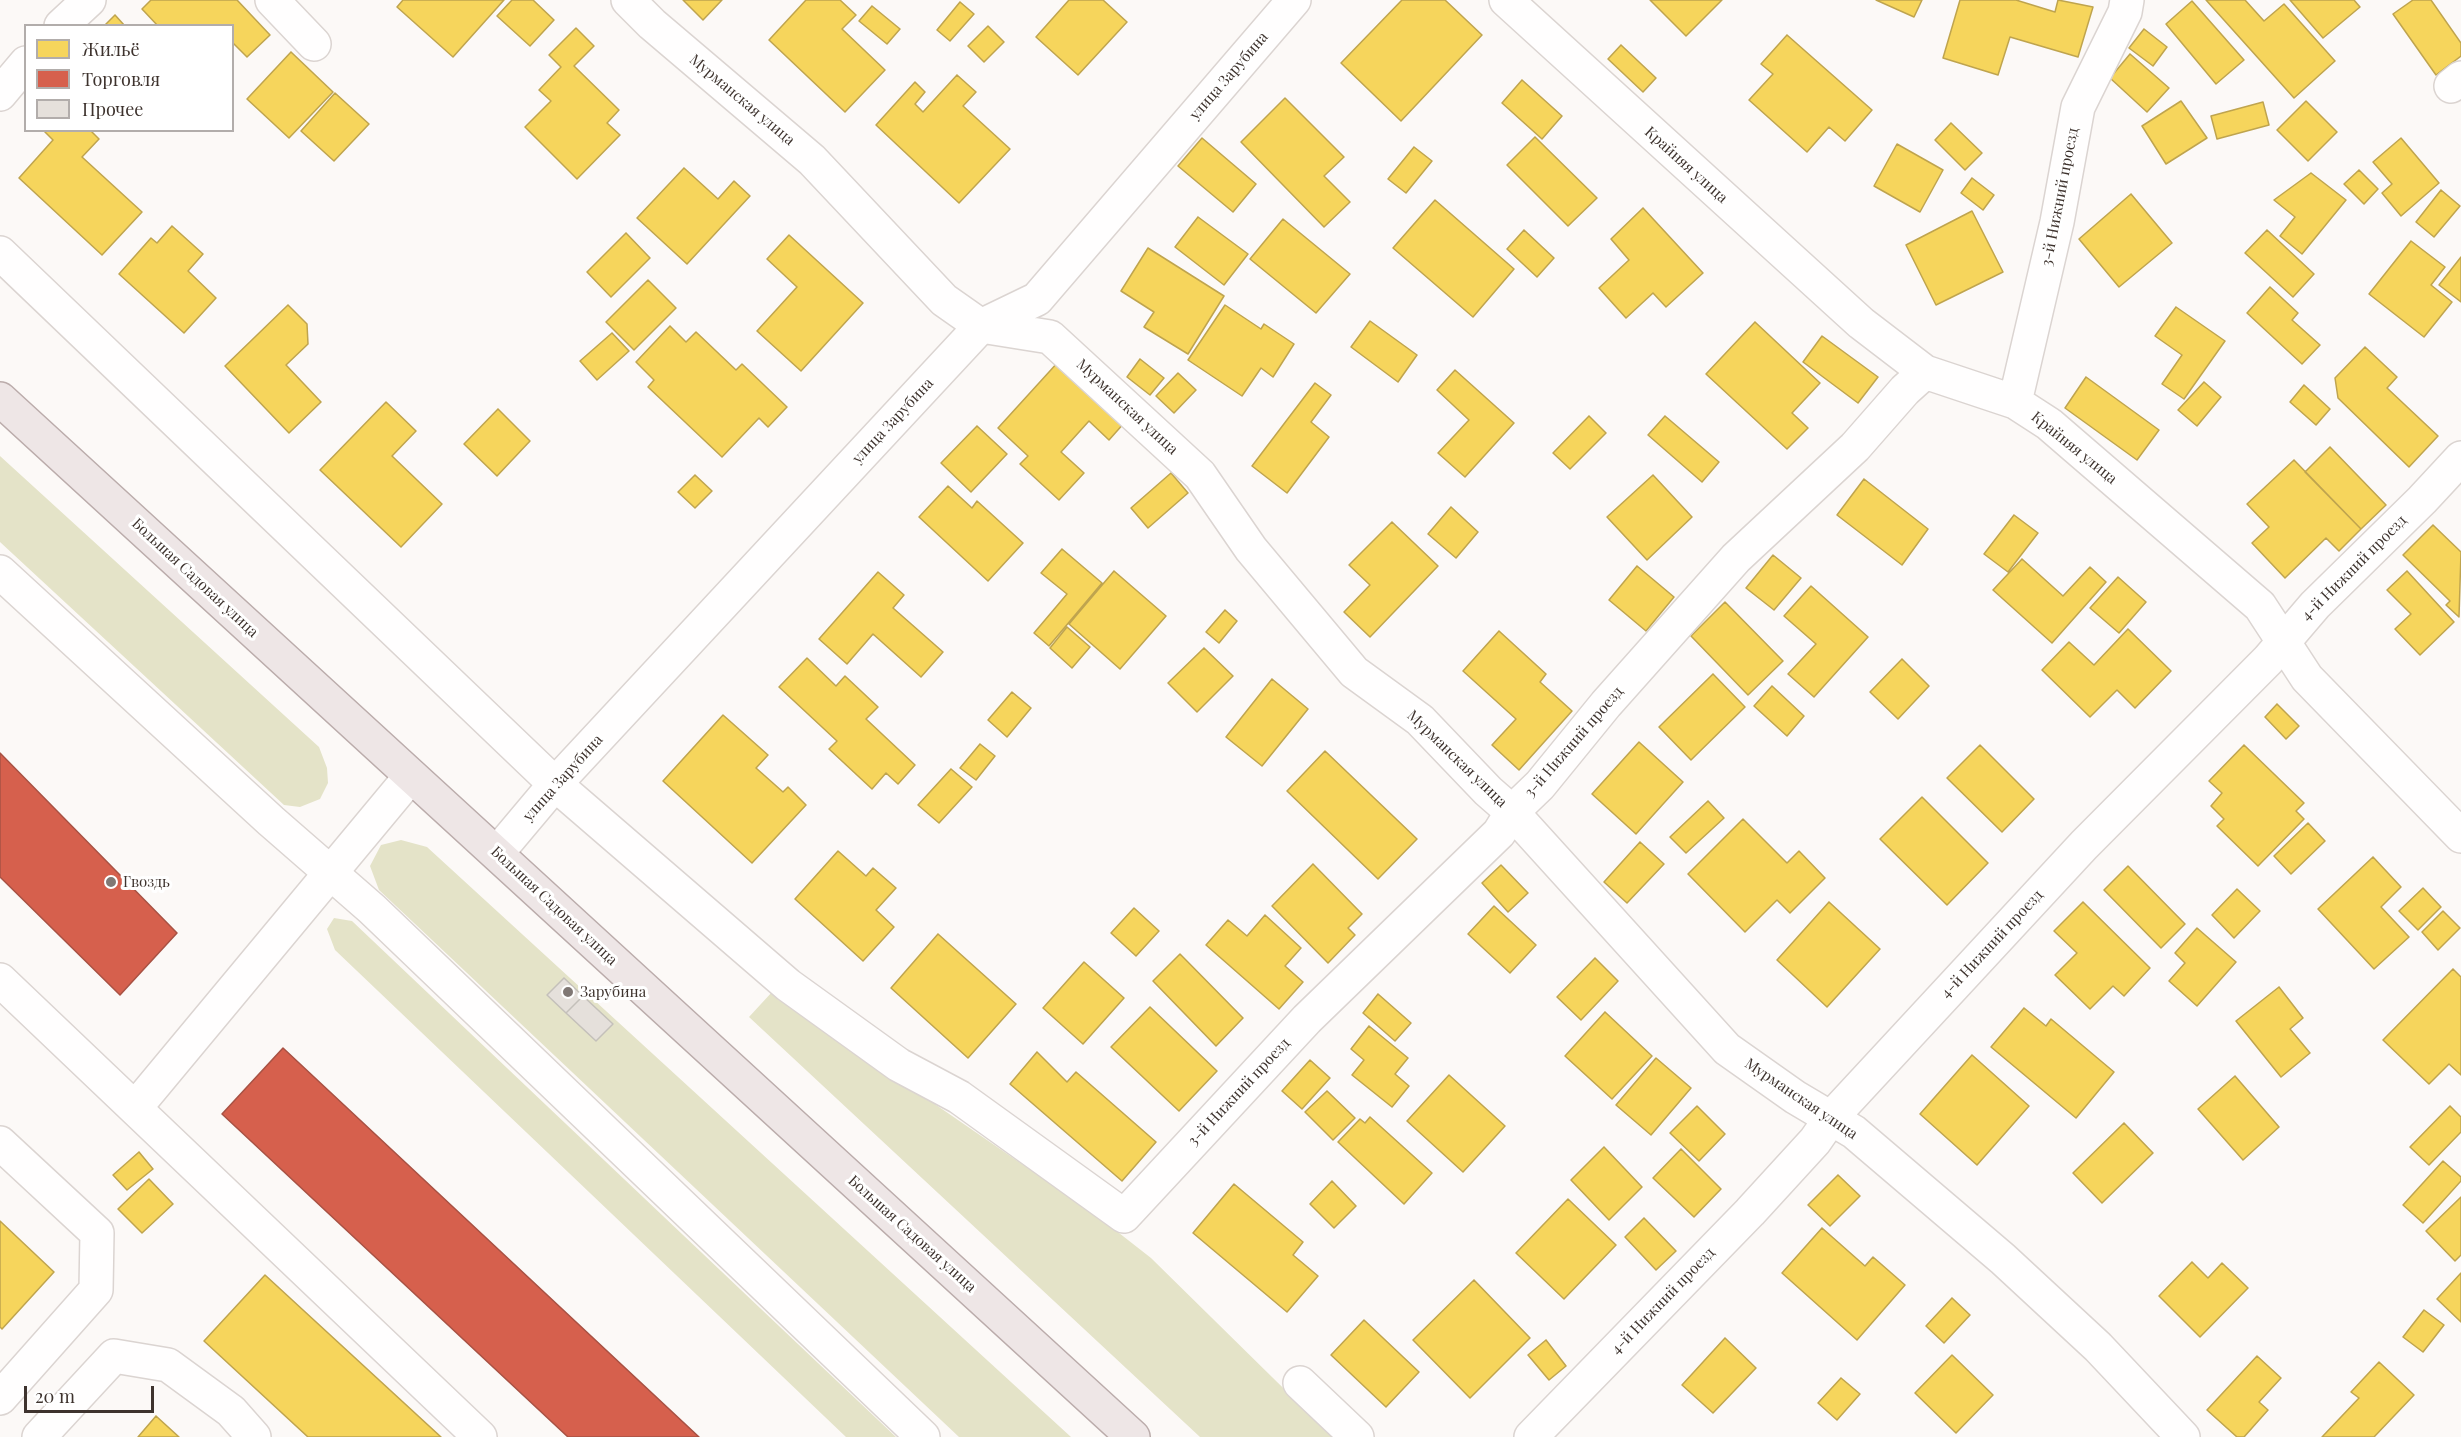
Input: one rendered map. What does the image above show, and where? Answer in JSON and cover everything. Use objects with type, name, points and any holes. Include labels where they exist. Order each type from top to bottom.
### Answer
[{"type":"main road","name":"Большая Садовая улица","points":[[0,399],[1133,1437]]},
{"type":"street","points":[[63,24],[89,0]]},
{"type":"street","points":[[272,0],[314,44]]},
{"type":"street","name":"Мурманская улица","points":[[628,0],[652,24],[812,160],[944,300],[981,326],[1050,337],[1200,475],[1251,549],[1354,672],[1420,720],[1488,791],[1512,812],[1727,1049],[1854,1132],[2003,1259],[2098,1347],[2183,1437]]},
{"type":"street","name":"улица Зарубина","points":[[497,853],[555,784],[981,326],[1036,299],[1294,0]]},
{"type":"street","name":"Крайняя улица","points":[[1506,0],[1861,323],[1925,372],[2015,402],[2049,424],[2260,606],[2285,640],[2307,678],[2461,836]]},
{"type":"street","name":"3-й Нижний проезд","points":[[2015,402],[2057,222],[2078,107],[2125,12],[2127,0]]},
{"type":"street","points":[[0,94],[24,65]]},
{"type":"street","points":[[0,253],[555,784]]},
{"type":"street","name":"3-й Нижний проезд","points":[[555,784],[788,985],[899,1065],[959,1097],[1124,1216],[1306,1019],[1499,833],[1512,812],[1540,785],[1606,704],[1736,558],[1856,447],[1905,390],[1925,372]]},
{"type":"street","name":"4-й Нижний проезд","points":[[1531,1437],[1750,1212],[1815,1141],[1831,1119],[2084,845],[2285,640],[2315,605],[2422,500],[2461,458]]},
{"type":"street","points":[[0,572],[271,821],[332,872],[922,1437]]},
{"type":"street","points":[[135,1108],[411,776]]},
{"type":"street","points":[[0,980],[480,1437]]},
{"type":"street","points":[[0,1143],[97,1233],[96,1290],[0,1398]]},
{"type":"street","points":[[39,1437],[114,1356],[168,1365],[231,1411],[254,1437]]},
{"type":"street","points":[[1300,1383],[1357,1437]]},
{"type":"green space","points":[[0,456],[319,747],[327,768],[328,783],[320,799],[300,807],[284,805],[0,542]]},
{"type":"green space","points":[[401,840],[427,847],[1071,1437],[959,1437],[379,890],[370,866],[381,845]]},
{"type":"green space","points":[[334,918],[352,921],[896,1437],[846,1437],[335,950],[327,929]]},
{"type":"green space","points":[[772,992],[1096,1215],[1151,1258],[1333,1437],[1200,1437],[749,1017]]},
{"type":"building: Жильё","points":[[151,0],[237,0],[270,35],[247,57],[234,44],[234,24],[156,24],[142,9]]},
{"type":"building: Жильё","points":[[403,0],[504,0],[453,57],[397,7]]},
{"type":"building: Жильё","points":[[512,0],[533,0],[554,20],[530,46],[497,16]]},
{"type":"building: Жильё","points":[[683,0],[722,0],[703,20]]},
{"type":"building: Жильё","points":[[806,0],[840,0],[856,15],[842,29],[885,70],[845,112],[769,40]]},
{"type":"building: Жильё","points":[[1069,0],[1103,0],[1127,22],[1078,75],[1036,37]]},
{"type":"building: Жильё","points":[[1402,0],[1445,0],[1482,35],[1401,121],[1341,63]]},
{"type":"building: Жильё","points":[[1650,0],[1722,0],[1686,36]]},
{"type":"building: Жильё","points":[[1876,0],[1922,0],[1914,17]]},
{"type":"building: Жильё","points":[[1960,0],[2016,0],[2055,12],[2058,0],[2093,7],[2078,57],[2010,37],[1998,75],[1943,58]]},
{"type":"building: Жильё","points":[[2206,0],[2245,0],[2264,21],[2284,4],[2335,61],[2294,98]]},
{"type":"building: Жильё","points":[[2290,0],[2354,0],[2360,7],[2323,38]]},
{"type":"building: Жильё","points":[[2413,0],[2431,0],[2461,43],[2461,56],[2436,75],[2393,14]]},
{"type":"building: Жильё","points":[[2192,1],[2244,60],[2216,84],[2166,24]]},
{"type":"building: Жильё","points":[[960,2],[974,14],[950,41],[937,30]]},
{"type":"building: Жильё","points":[[872,6],[900,29],[887,44],[859,21]]},
{"type":"building: Жильё","points":[[115,15],[123,24],[106,24]]},
{"type":"building: Жильё","points":[[988,26],[1004,42],[984,62],[968,46]]},
{"type":"building: Жильё","points":[[576,28],[594,46],[574,66],[619,110],[607,123],[620,135],[577,179],[525,127],[551,101],[539,90],[561,67],[549,55]]},
{"type":"building: Жильё","points":[[2144,29],[2167,47],[2153,66],[2129,48]]},
{"type":"building: Жильё","points":[[1787,35],[1872,110],[1845,141],[1829,127],[1807,152],[1749,100],[1773,74],[1761,64]]},
{"type":"building: Жильё","points":[[1621,45],[1656,78],[1643,92],[1608,59]]},
{"type":"building: Жильё","points":[[291,52],[333,92],[289,138],[247,99]]},
{"type":"building: Жильё","points":[[2130,54],[2169,88],[2147,112],[2110,78]]},
{"type":"building: Жильё","points":[[957,75],[976,92],[963,106],[1010,149],[959,203],[876,125],[915,82],[925,92],[915,104],[923,112]]},
{"type":"building: Жильё","points":[[1522,80],[1562,116],[1542,139],[1502,103]]},
{"type":"building: Жильё","points":[[335,93],[369,124],[334,161],[301,131]]},
{"type":"building: Жильё","points":[[1285,98],[1344,157],[1324,176],[1350,202],[1324,227],[1241,142]]},
{"type":"building: Жильё","points":[[2181,101],[2207,138],[2166,164],[2142,126]]},
{"type":"building: Жильё","points":[[2306,101],[2337,132],[2308,161],[2277,130]]},
{"type":"building: Жильё","points":[[2263,102],[2269,125],[2217,139],[2211,116]]},
{"type":"building: Жильё","points":[[1951,123],[1982,153],[1965,170],[1935,140]]},
{"type":"building: Жильё","points":[[45,132],[92,132],[99,139],[82,157],[142,212],[102,255],[19,178],[53,140]]},
{"type":"building: Жильё","points":[[1535,137],[1597,198],[1568,226],[1507,165]]},
{"type":"building: Жильё","points":[[1202,138],[1256,184],[1233,212],[1178,166]]},
{"type":"building: Жильё","points":[[2401,138],[2439,183],[2401,216],[2382,193],[2392,184],[2373,162]]},
{"type":"building: Жильё","points":[[1897,144],[1943,170],[1920,212],[1874,186]]},
{"type":"building: Жильё","points":[[1414,147],[1432,161],[1406,193],[1388,179]]},
{"type":"building: Жильё","points":[[684,168],[718,199],[734,181],[750,196],[687,264],[637,218]]},
{"type":"building: Жильё","points":[[2359,170],[2378,189],[2364,204],[2344,184]]},
{"type":"building: Жильё","points":[[2311,173],[2346,200],[2302,254],[2280,236],[2295,217],[2274,200]]},
{"type":"building: Жильё","points":[[1972,178],[1994,195],[1983,210],[1961,193]]},
{"type":"building: Жильё","points":[[2441,190],[2460,206],[2434,237],[2416,222]]},
{"type":"building: Жильё","points":[[2131,194],[2172,243],[2119,287],[2079,239]]},
{"type":"building: Жильё","points":[[1435,200],[1514,269],[1473,317],[1393,248]]},
{"type":"building: Жильё","points":[[1643,208],[1703,273],[1666,307],[1653,293],[1626,318],[1599,288],[1629,260],[1611,239]]},
{"type":"building: Жильё","points":[[1972,211],[2003,272],[1936,305],[1906,245]]},
{"type":"building: Жильё","points":[[1198,217],[1248,254],[1224,285],[1175,247]]},
{"type":"building: Жильё","points":[[1283,219],[1350,274],[1316,313],[1250,259]]},
{"type":"building: Жильё","points":[[172,226],[203,254],[188,271],[216,298],[184,333],[119,274],[151,238],[157,243]]},
{"type":"building: Жильё","points":[[1524,230],[1554,258],[1537,277],[1507,249]]},
{"type":"building: Жильё","points":[[2267,230],[2314,274],[2293,297],[2245,253]]},
{"type":"building: Жильё","points":[[626,233],[650,258],[611,297],[587,272]]},
{"type":"building: Жильё","points":[[789,235],[863,303],[801,371],[757,331],[797,287],[767,259]]},
{"type":"building: Жильё","points":[[2411,241],[2445,267],[2431,285],[2452,302],[2424,337],[2369,294]]},
{"type":"building: Жильё","points":[[1148,248],[1224,296],[1188,354],[1144,327],[1154,312],[1121,291]]},
{"type":"building: Жильё","points":[[2461,257],[2461,302],[2439,285]]},
{"type":"building: Жильё","points":[[648,280],[676,308],[634,350],[606,322]]},
{"type":"building: Жильё","points":[[2270,287],[2298,313],[2292,320],[2320,345],[2302,364],[2247,313]]},
{"type":"building: Жильё","points":[[288,305],[307,324],[308,344],[286,365],[321,402],[289,433],[225,366]]},
{"type":"building: Жильё","points":[[1225,305],[1261,329],[1264,324],[1294,344],[1273,377],[1261,368],[1242,396],[1188,360]]},
{"type":"building: Жильё","points":[[2176,307],[2225,341],[2184,399],[2162,384],[2182,355],[2155,336]]},
{"type":"building: Жильё","points":[[1370,321],[1417,355],[1398,382],[1351,347]]},
{"type":"building: Жильё","points":[[1755,322],[1820,383],[1792,413],[1808,428],[1787,449],[1706,374]]},
{"type":"building: Жильё","points":[[670,326],[686,342],[696,332],[736,370],[742,364],[787,407],[768,427],[759,418],[722,457],[648,387],[654,380],[636,362]]},
{"type":"building: Жильё","points":[[612,333],[629,351],[597,380],[580,361]]},
{"type":"building: Жильё","points":[[1822,336],[1878,377],[1858,403],[1803,362]]},
{"type":"building: Жильё","points":[[2365,347],[2397,377],[2387,388],[2438,436],[2409,467],[2338,398],[2335,378]]},
{"type":"building: Жильё","points":[[1140,359],[1164,378],[1150,395],[1127,377]]},
{"type":"building: Жильё","points":[[1059,361],[1125,422],[1109,440],[1089,421],[1061,452],[1084,473],[1059,500],[1020,464],[1028,456],[998,428]]},
{"type":"building: Жильё","points":[[1455,370],[1514,423],[1465,477],[1438,453],[1469,420],[1437,390]]},
{"type":"building: Жильё","points":[[1178,373],[1196,390],[1174,413],[1156,396]]},
{"type":"building: Жильё","points":[[2086,377],[2159,430],[2137,460],[2065,408]]},
{"type":"building: Жильё","points":[[2204,382],[2221,397],[2197,426],[2178,410]]},
{"type":"building: Жильё","points":[[1315,383],[1331,395],[1311,422],[1329,437],[1287,493],[1252,466]]},
{"type":"building: Жильё","points":[[2304,385],[2330,409],[2316,425],[2290,402]]},
{"type":"building: Жильё","points":[[386,402],[416,431],[392,456],[442,504],[401,547],[320,470]]},
{"type":"building: Жильё","points":[[498,409],[530,441],[497,476],[464,444]]},
{"type":"building: Жильё","points":[[1589,416],[1606,433],[1570,469],[1553,453]]},
{"type":"building: Жильё","points":[[1665,416],[1719,462],[1702,482],[1648,435]]},
{"type":"building: Жильё","points":[[977,426],[1007,454],[971,492],[941,463]]},
{"type":"building: Жильё","points":[[2330,447],[2386,505],[2361,529],[2305,472]]},
{"type":"building: Жильё","points":[[2294,460],[2361,529],[2339,551],[2326,538],[2285,578],[2252,543],[2269,527],[2247,504]]},
{"type":"building: Жильё","points":[[1171,473],[1188,493],[1148,528],[1131,508]]},
{"type":"building: Жильё","points":[[695,475],[712,491],[695,508],[678,492]]},
{"type":"building: Жильё","points":[[1653,475],[1692,517],[1647,560],[1607,517]]},
{"type":"building: Жильё","points":[[1864,479],[1928,529],[1902,565],[1837,515]]},
{"type":"building: Жильё","points":[[948,486],[972,508],[977,501],[1023,543],[988,581],[919,517]]},
{"type":"building: Жильё","points":[[1451,507],[1478,532],[1456,558],[1428,534]]},
{"type":"building: Жильё","points":[[2014,515],[2038,533],[2008,572],[1984,554]]},
{"type":"building: Жильё","points":[[1392,522],[1438,566],[1370,637],[1344,612],[1370,585],[1349,565]]},
{"type":"building: Жильё","points":[[2433,525],[2461,552],[2459,617],[2446,605],[2450,601],[2403,555]]},
{"type":"building: Жильё","points":[[1062,549],[1102,583],[1049,646],[1034,633],[1067,594],[1041,573]]},
{"type":"building: Жильё","points":[[1773,555],[1801,578],[1774,610],[1746,588]]},
{"type":"building: Жильё","points":[[2022,559],[2063,596],[2090,567],[2106,582],[2052,643],[1993,590]]},
{"type":"building: Жильё","points":[[1637,566],[1674,597],[1646,631],[1609,600]]},
{"type":"building: Жильё","points":[[1114,571],[1166,616],[1120,669],[1069,624]]},
{"type":"building: Жильё","points":[[2407,571],[2454,622],[2420,655],[2395,629],[2411,614],[2387,590]]},
{"type":"building: Жильё","points":[[878,572],[904,595],[893,608],[943,652],[921,677],[873,634],[847,664],[819,639]]},
{"type":"building: Жильё","points":[[2118,577],[2146,602],[2119,633],[2090,608]]},
{"type":"building: Жильё","points":[[1811,586],[1868,637],[1814,697],[1788,674],[1816,644],[1784,616]]},
{"type":"building: Жильё","points":[[1725,602],[1783,661],[1748,695],[1691,636]]},
{"type":"building: Жильё","points":[[1225,610],[1237,621],[1219,643],[1206,632]]},
{"type":"building: Жильё","points":[[1067,627],[1090,647],[1072,668],[1050,648]]},
{"type":"building: Жильё","points":[[2128,629],[2171,671],[2135,708],[2117,690],[2090,717],[2042,670],[2069,642],[2094,665]]},
{"type":"building: Жильё","points":[[1499,631],[1546,674],[1540,682],[1572,711],[1519,770],[1492,745],[1516,719],[1463,671]]},
{"type":"building: Жильё","points":[[1204,648],[1233,676],[1197,712],[1168,683]]},
{"type":"building: Жильё","points":[[807,658],[836,686],[845,676],[878,707],[866,719],[915,765],[898,784],[886,773],[872,789],[829,749],[837,741],[779,687]]},
{"type":"building: Жильё","points":[[1902,659],[1929,686],[1898,719],[1870,692]]},
{"type":"building: Жильё","points":[[1713,674],[1745,707],[1691,760],[1659,727]]},
{"type":"building: Жильё","points":[[1272,679],[1308,709],[1262,766],[1226,737]]},
{"type":"building: Жильё","points":[[1772,686],[1804,716],[1787,736],[1754,706]]},
{"type":"building: Жильё","points":[[1012,692],[1031,708],[1007,737],[988,720]]},
{"type":"building: Жильё","points":[[2277,704],[2299,726],[2286,739],[2265,717]]},
{"type":"building: Жильё","points":[[723,715],[768,755],[756,768],[783,792],[788,787],[806,805],[752,863],[663,781]]},
{"type":"building: Жильё","points":[[1639,742],[1683,782],[1636,834],[1592,794]]},
{"type":"building: Жильё","points":[[980,744],[995,756],[976,780],[960,768]]},
{"type":"building: Жильё","points":[[1980,745],[2034,799],[2002,832],[1947,778]]},
{"type":"building: Жильё","points":[[2244,745],[2304,803],[2296,811],[2304,819],[2258,866],[2217,826],[2224,819],[2211,806],[2222,793],[2209,781]]},
{"type":"building: Жильё","points":[[1325,751],[1417,839],[1378,879],[1287,791]]},
{"type":"building: Жильё","points":[[951,769],[972,787],[939,823],[918,805]]},
{"type":"building: Жильё","points":[[1922,797],[1988,863],[1947,905],[1880,839]]},
{"type":"building: Жильё","points":[[1708,801],[1724,818],[1686,853],[1670,837]]},
{"type":"building: Жильё","points":[[1743,819],[1787,863],[1799,851],[1825,878],[1790,913],[1777,900],[1745,932],[1688,874]]},
{"type":"building: Жильё","points":[[2308,823],[2325,841],[2291,874],[2274,856]]},
{"type":"building: Жильё","points":[[1640,842],[1664,864],[1627,903],[1604,882]]},
{"type":"building: Жильё","points":[[838,851],[866,876],[873,868],[896,888],[876,910],[894,927],[863,961],[795,899]]},
{"type":"building: Жильё","points":[[2373,857],[2401,887],[2381,907],[2409,937],[2374,969],[2318,909]]},
{"type":"building: Жильё","points":[[1313,864],[1362,914],[1348,928],[1355,935],[1328,963],[1272,906]]},
{"type":"building: Жильё","points":[[1501,865],[1528,893],[1508,912],[1482,883]]},
{"type":"building: Жильё","points":[[2128,866],[2185,924],[2161,948],[2104,890]]},
{"type":"building: Жильё","points":[[2423,888],[2441,907],[2418,930],[2399,911]]},
{"type":"building: Жильё","points":[[2237,889],[2260,911],[2234,938],[2212,915]]},
{"type":"building: Жильё","points":[[1829,902],[1880,949],[1827,1007],[1777,960]]},
{"type":"building: Жильё","points":[[2083,902],[2150,968],[2124,996],[2113,986],[2090,1009],[2055,975],[2077,953],[2054,931]]},
{"type":"building: Жильё","points":[[1494,906],[1536,945],[1510,973],[1468,934]]},
{"type":"building: Жильё","points":[[1134,908],[1159,931],[1136,956],[1111,933]]},
{"type":"building: Жильё","points":[[2443,911],[2460,928],[2438,950],[2422,932]]},
{"type":"building: Жильё","points":[[1265,915],[1301,948],[1285,966],[1303,982],[1279,1009],[1206,945],[1228,920],[1247,936]]},
{"type":"building: Жильё","points":[[2197,928],[2236,962],[2197,1006],[2169,981],[2185,963],[2175,953]]},
{"type":"building: Жильё","points":[[938,934],[1016,1004],[968,1058],[891,988]]},
{"type":"building: Жильё","points":[[1180,954],[1243,1018],[1216,1046],[1153,981]]},
{"type":"building: Жильё","points":[[1595,958],[1618,981],[1581,1020],[1557,997]]},
{"type":"building: Жильё","points":[[1084,962],[1124,998],[1083,1044],[1043,1008]]},
{"type":"building: Жильё","points":[[2453,969],[2461,977],[2461,1075],[2449,1064],[2429,1084],[2383,1040]]},
{"type":"building: Жильё","points":[[2279,987],[2303,1018],[2290,1029],[2310,1053],[2281,1077],[2236,1021]]},
{"type":"building: Жильё","points":[[1378,994],[1411,1023],[1395,1041],[1363,1013]]},
{"type":"building: Жильё","points":[[1150,1007],[1217,1071],[1179,1111],[1111,1047]]},
{"type":"building: Жильё","points":[[2024,1008],[2046,1026],[2051,1019],[2114,1072],[2076,1118],[1991,1047]]},
{"type":"building: Жильё","points":[[1605,1012],[1652,1056],[1612,1099],[1565,1056]]},
{"type":"building: Жильё","points":[[1369,1026],[1408,1058],[1395,1074],[1409,1086],[1392,1107],[1352,1075],[1364,1060],[1351,1049]]},
{"type":"building: Жильё","points":[[1037,1052],[1067,1082],[1076,1072],[1156,1142],[1122,1181],[1010,1084]]},
{"type":"building: Жильё","points":[[1972,1055],[2029,1106],[1977,1165],[1920,1114]]},
{"type":"building: Жильё","points":[[1656,1058],[1691,1088],[1651,1135],[1616,1105]]},
{"type":"building: Жильё","points":[[1310,1060],[1330,1078],[1302,1109],[1282,1091]]},
{"type":"building: Жильё","points":[[1449,1075],[1505,1126],[1463,1172],[1407,1121]]},
{"type":"building: Жильё","points":[[2235,1076],[2279,1127],[2243,1160],[2198,1109]]},
{"type":"building: Жильё","points":[[1327,1091],[1355,1118],[1333,1140],[1305,1112]]},
{"type":"building: Жильё","points":[[1697,1106],[1725,1134],[1699,1161],[1670,1133]]},
{"type":"building: Жильё","points":[[2450,1106],[2461,1117],[2461,1132],[2429,1165],[2410,1147]]},
{"type":"building: Жильё","points":[[1370,1117],[1432,1173],[1404,1204],[1338,1142],[1360,1119],[1365,1123]]},
{"type":"building: Жильё","points":[[2124,1123],[2153,1153],[2102,1203],[2073,1173]]},
{"type":"building: Жильё","points":[[1604,1147],[1642,1187],[1609,1220],[1571,1180]]},
{"type":"building: Жильё","points":[[1681,1149],[1721,1189],[1694,1217],[1653,1178]]},
{"type":"building: Жильё","points":[[139,1152],[153,1169],[127,1190],[113,1175]]},
{"type":"building: Жильё","points":[[2443,1161],[2461,1177],[2461,1181],[2423,1223],[2403,1205]]},
{"type":"building: Жильё","points":[[1838,1175],[1860,1196],[1830,1226],[1808,1205]]},
{"type":"building: Жильё","points":[[149,1179],[173,1204],[142,1233],[118,1209]]},
{"type":"building: Жильё","points":[[1332,1181],[1356,1206],[1334,1228],[1310,1204]]},
{"type":"building: Жильё","points":[[1234,1184],[1303,1242],[1293,1255],[1318,1276],[1287,1312],[1193,1233]]},
{"type":"building: Жильё","points":[[2461,1197],[2461,1255],[2455,1261],[2426,1231]]},
{"type":"building: Жильё","points":[[1568,1199],[1616,1245],[1564,1299],[1516,1253]]},
{"type":"building: Жильё","points":[[1644,1218],[1676,1251],[1656,1270],[1625,1237]]},
{"type":"building: Жильё","points":[[0,1221],[54,1272],[2,1329],[0,1327]]},
{"type":"building: Жильё","points":[[1822,1228],[1865,1266],[1873,1257],[1905,1285],[1857,1340],[1782,1273]]},
{"type":"building: Жильё","points":[[2192,1262],[2208,1278],[2222,1263],[2248,1288],[2200,1337],[2159,1296]]},
{"type":"building: Жильё","points":[[2461,1273],[2461,1322],[2437,1299]]},
{"type":"building: Жильё","points":[[265,1275],[441,1437],[308,1437],[204,1341]]},
{"type":"building: Жильё","points":[[1474,1280],[1530,1338],[1470,1398],[1413,1340]]},
{"type":"building: Жильё","points":[[1952,1298],[1970,1315],[1944,1343],[1926,1326]]},
{"type":"building: Жильё","points":[[2424,1310],[2444,1325],[2423,1352],[2403,1337]]},
{"type":"building: Жильё","points":[[1364,1320],[1419,1372],[1386,1407],[1331,1355]]},
{"type":"building: Жильё","points":[[1725,1338],[1756,1368],[1713,1413],[1682,1385]]},
{"type":"building: Жильё","points":[[1546,1340],[1566,1366],[1549,1380],[1528,1355]]},
{"type":"building: Жильё","points":[[1952,1355],[1993,1395],[1956,1433],[1915,1393]]},
{"type":"building: Жильё","points":[[2257,1356],[2281,1378],[2259,1402],[2268,1410],[2244,1437],[2237,1437],[2207,1410]]},
{"type":"building: Жильё","points":[[2379,1362],[2414,1395],[2374,1437],[2322,1437],[2359,1398],[2351,1392]]},
{"type":"building: Жильё","points":[[1841,1378],[1860,1394],[1837,1420],[1818,1403]]},
{"type":"building: Жильё","points":[[156,1416],[179,1437],[138,1437]]},
{"type":"building: Торговля","points":[[0,753],[177,933],[120,995],[0,877]]},
{"type":"building: Торговля","points":[[283,1048],[699,1437],[568,1437],[222,1114]]},
{"type":"building: Прочее","points":[[564,978],[583,996],[566,1013],[547,995]]},
{"type":"building: Прочее","points":[[583,996],[613,1024],[596,1041],[566,1013]]},
{"type":"place","name":"Гвоздь","points":[[111,882]]},
{"type":"place","name":"Зарубина","points":[[568,992]]}]
